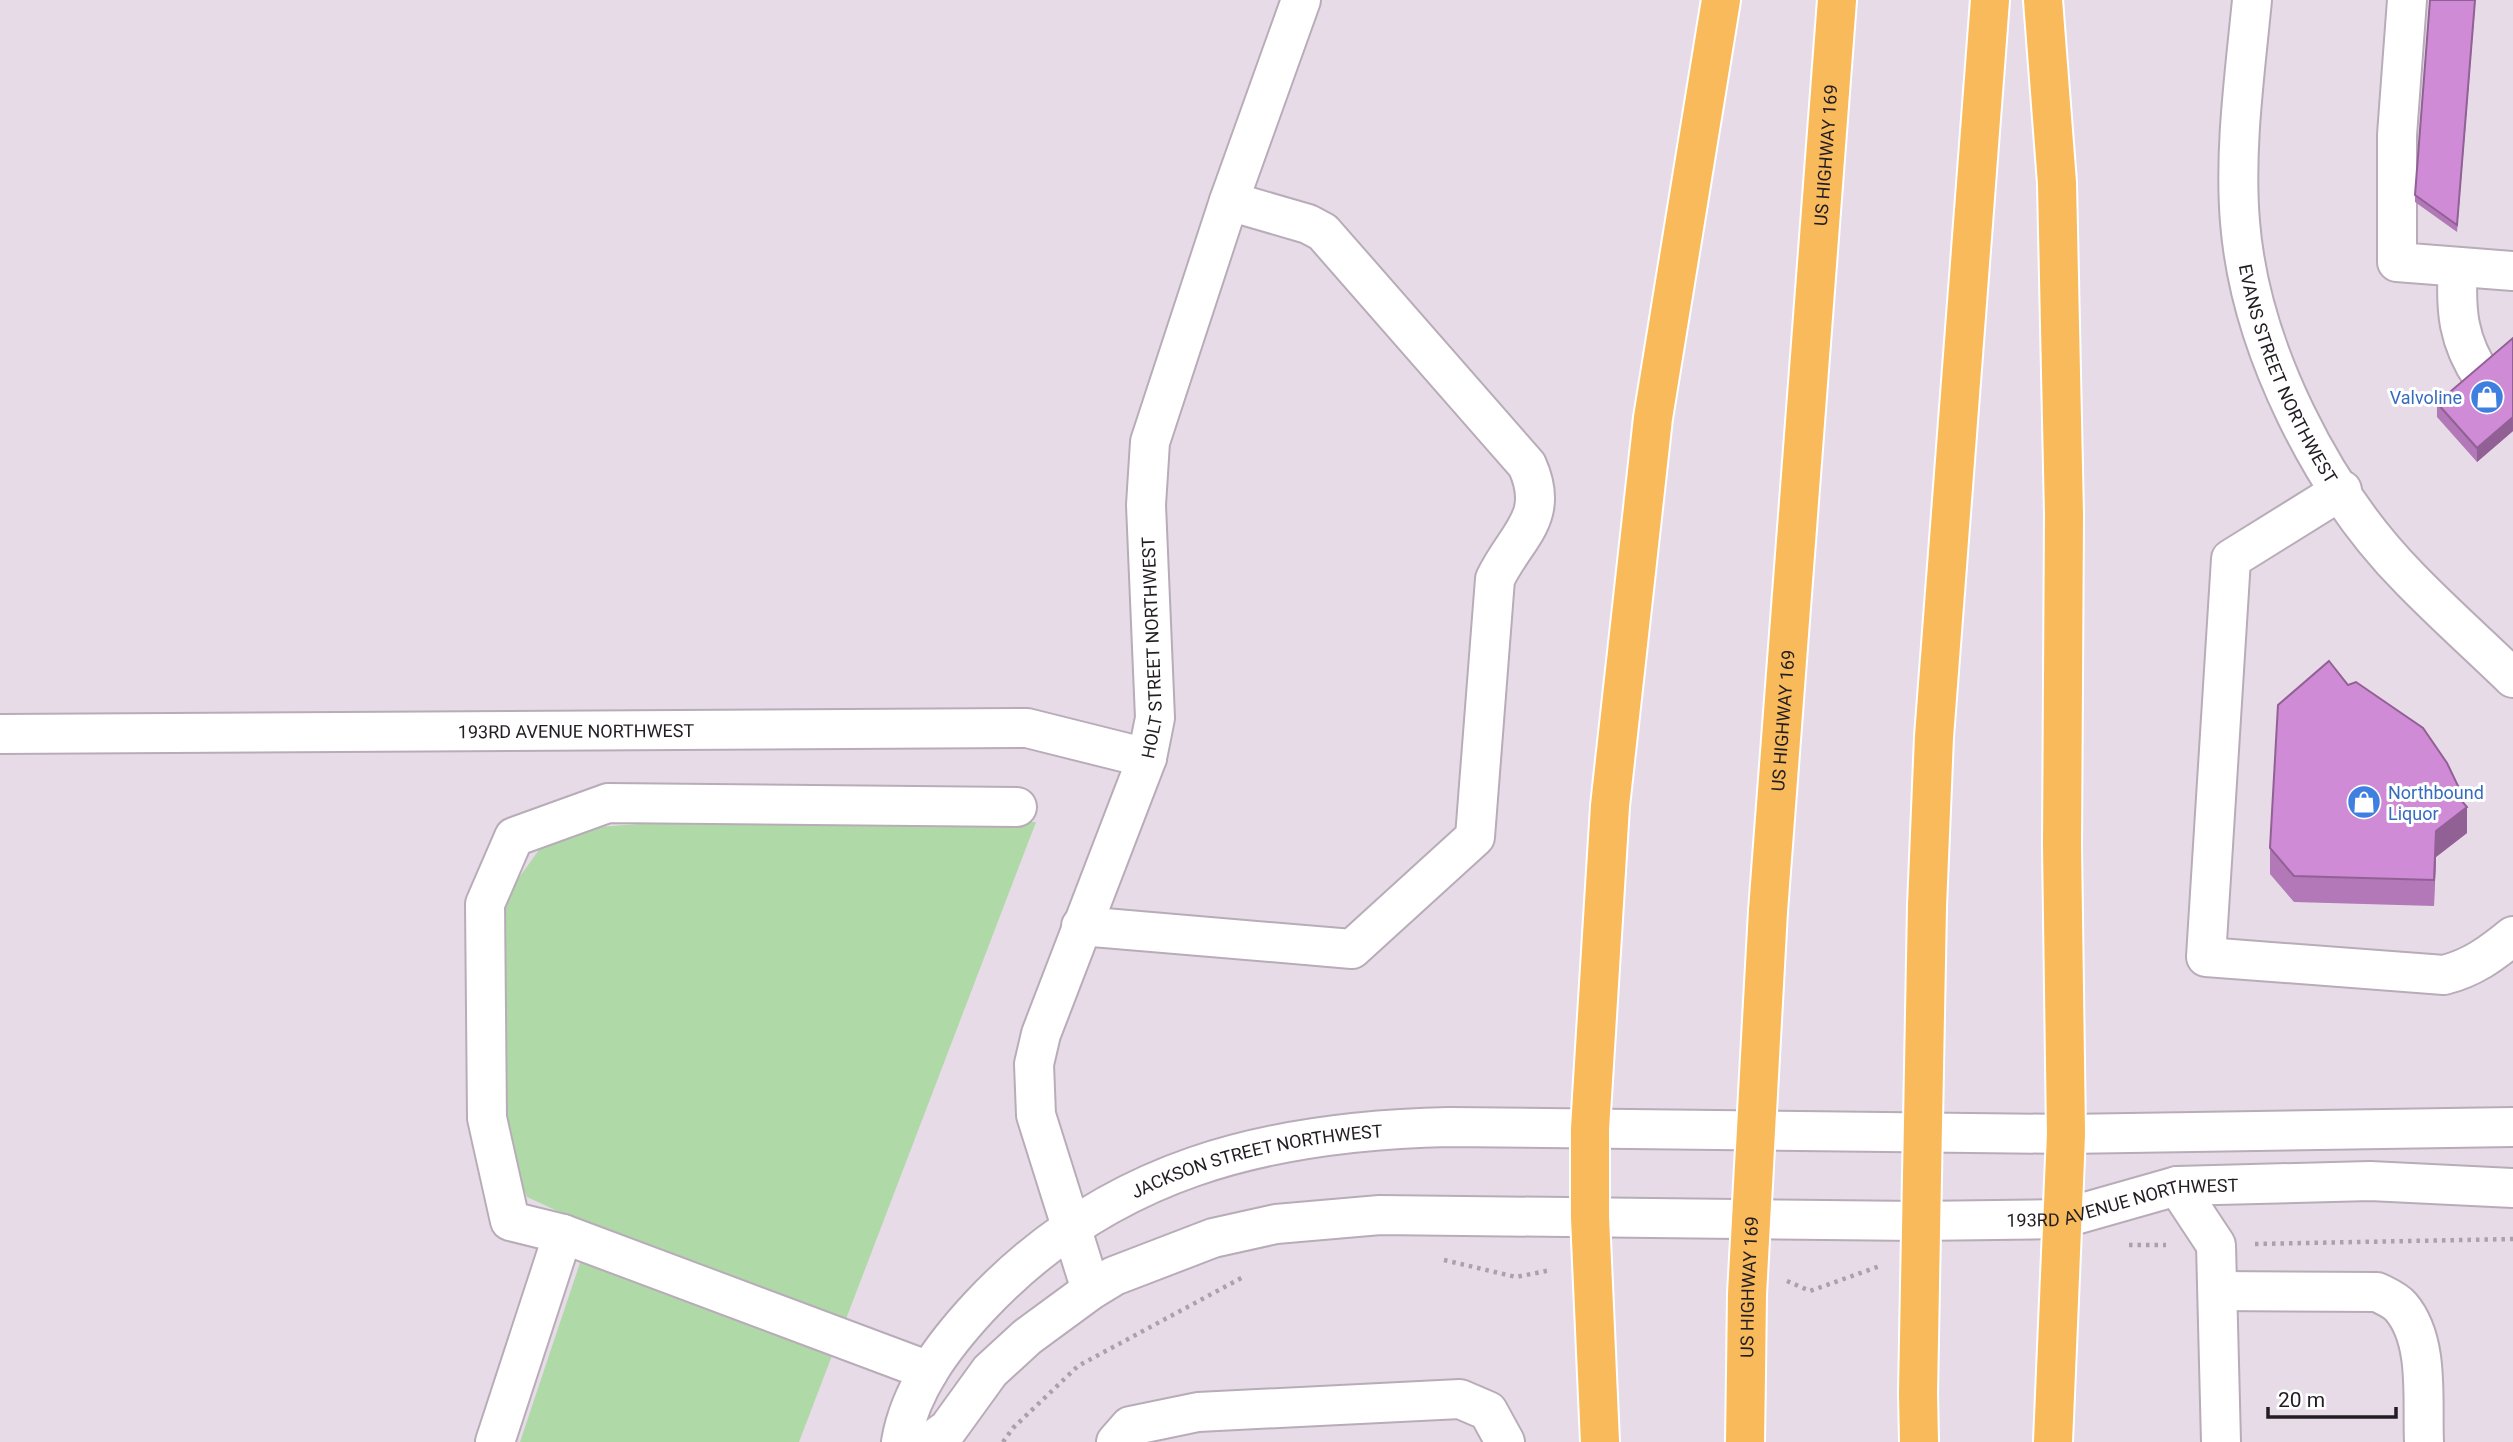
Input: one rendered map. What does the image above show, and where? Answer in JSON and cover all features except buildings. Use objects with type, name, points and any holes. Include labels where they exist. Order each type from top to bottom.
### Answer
[{"type":"highway","points":[[1600,1442],[1590,1217],[1590,1129],[1610,806],[1653,418],[1721,0]]},
{"type":"highway","name":"US HIGHWAY 169","points":[[1745,1442],[1747,1294],[1768,911],[1837,0]]},
{"type":"highway","points":[[1919,1442],[1927,906],[1934,737],[1990,0]]},
{"type":"highway","points":[[2043,0],[2057,183],[2061,377],[2066,1133],[2053,1442]]},
{"type":"street","name":"HOLT STREET NORTHWEST","points":[[1091,1290],[1046,1154],[1032,1088],[1041,1034],[1147,758],[1155,718],[1146,505],[1150,442],[1230,201],[1301,0]]},
{"type":"street","name":"EVANS STREET NORTHWEST","points":[[2252,0],[2240,158],[2240,221],[2247,270],[2282,386],[2307,437],[2373,536],[2409,578],[2513,678]]},
{"type":"street","points":[[2407,0],[2397,135],[2397,262],[2513,271]]},
{"type":"street","points":[[1081,926],[1352,949],[1475,837],[1495,579],[1506,557],[1532,522],[1537,506],[1535,484],[1527,465],[1323,232],[1308,224],[1230,201]]},
{"type":"street","points":[[2458,267],[2455,307],[2459,331],[2470,359],[2483,378]]},
{"type":"street","points":[[2342,490],[2231,559],[2206,957],[2444,975],[2465,970],[2488,957],[2513,936]]},
{"type":"street","name":"193RD AVENUE NORTHWEST","points":[[0,734],[1027,728],[1147,758]]},
{"type":"street","points":[[929,1371],[563,1234],[510,1221],[486,1118],[485,904],[514,836],[608,803],[1017,807]]},
{"type":"street","points":[[2066,1133],[2513,1127]]},
{"type":"street","name":"JACKSON STREET NORTHWEST","points":[[901,1442],[906,1416],[945,1346],[1004,1281],[1069,1226],[1157,1180],[1258,1146],[1385,1129],[2066,1133]]},
{"type":"street","name":"193RD AVENUE NORTHWEST","points":[[1590,1217],[2061,1219],[2177,1186],[2370,1181],[2513,1188]]},
{"type":"street","points":[[2177,1186],[2216,1245],[2221,1442]]},
{"type":"street","points":[[930,1442],[948,1429],[990,1371],[1027,1337],[1091,1290],[1114,1276],[1213,1238],[1276,1224],[1380,1215],[1590,1217]]},
{"type":"street","points":[[495,1442],[563,1234]]},
{"type":"street","points":[[2218,1291],[2377,1292],[2399,1304],[2412,1323],[2420,1353],[2424,1442]]},
{"type":"street","points":[[1116,1442],[1130,1426],[1198,1427],[1460,1399],[1488,1410],[1504,1442]]},
{"type":"green space","points":[[707,819],[1036,822],[799,1442],[520,1442],[592,1227],[527,1197],[502,1137],[502,901],[544,843],[584,828]]},
{"type":"place","name":"Valvoline","points":[[2487,397]]},
{"type":"place","name":"Northbound Liquor","points":[[2364,802]]}]
